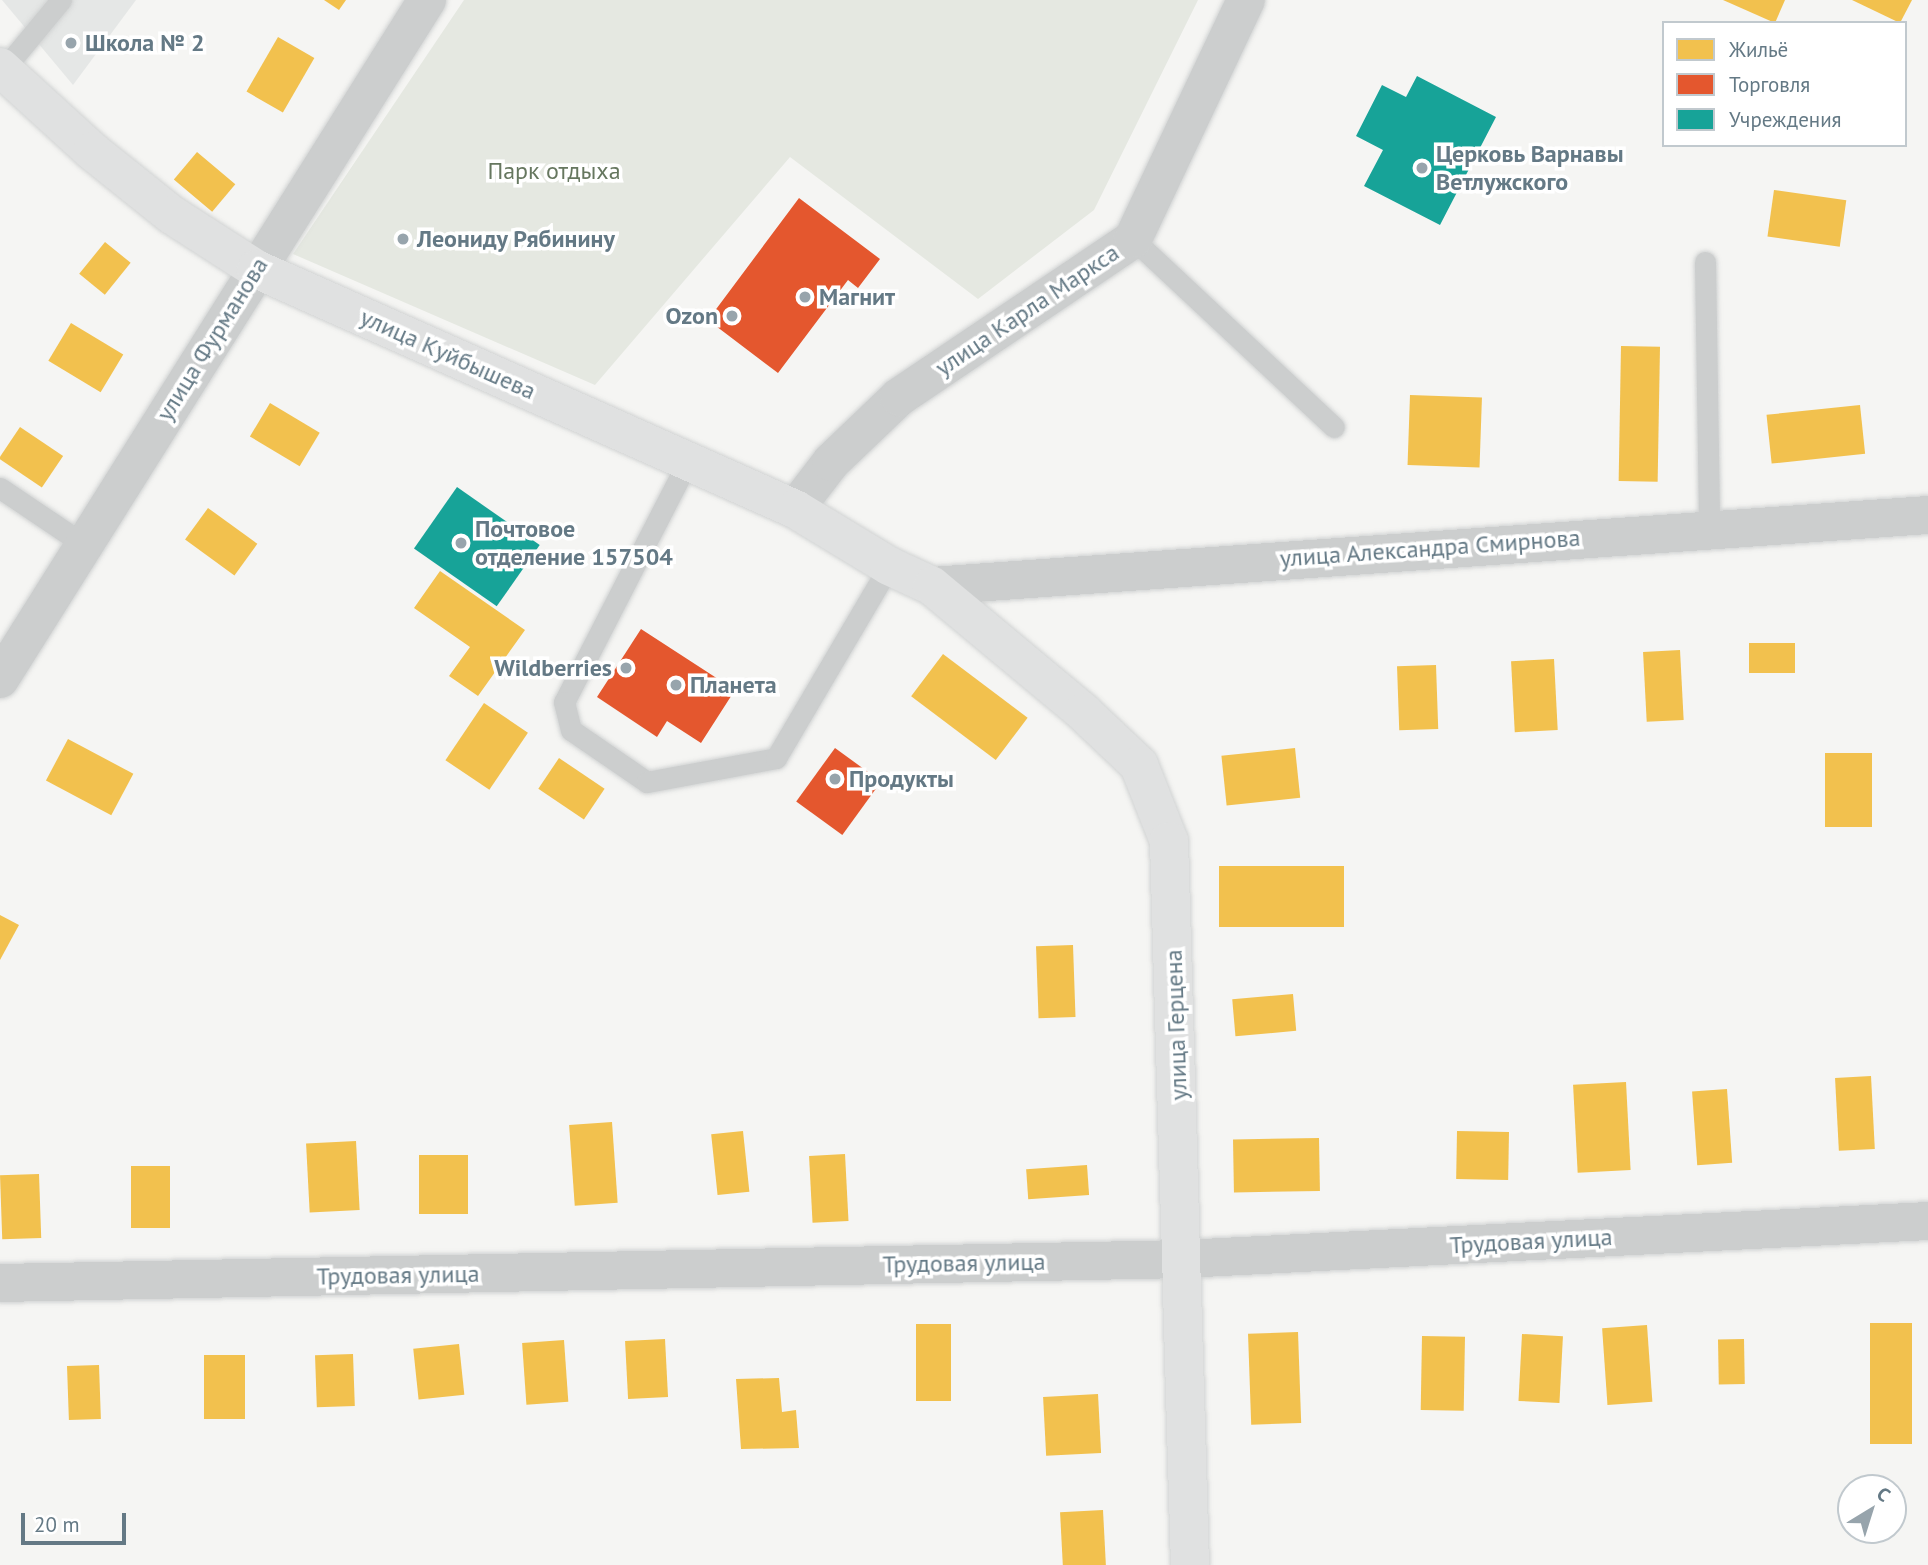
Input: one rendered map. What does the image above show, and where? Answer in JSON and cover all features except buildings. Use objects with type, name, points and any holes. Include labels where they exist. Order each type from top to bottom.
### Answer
[{"type":"street","name":"улица Фурманова","points":[[0,679],[82,542],[426,0]]},
{"type":"street","name":"улица Карла Маркса","points":[[795,509],[831,463],[899,397],[1133,239],[1246,0]]},
{"type":"street","name":"улица Куйбышева","points":[[2,68],[172,215],[256,269],[795,509],[889,566],[932,586]]},
{"type":"street","name":"улица Александра Смирнова","points":[[932,586],[1709,528],[1928,515]]},
{"type":"street","name":"улица Герцена","points":[[932,586],[1083,712],[1139,765],[1169,841],[1190,1565]]},
{"type":"street","name":"Трудовая улица","points":[[0,1283],[1183,1259],[1928,1221]]},
{"type":"lane","points":[[2,68],[61,0]]},
{"type":"lane","points":[[1133,239],[1334,427]]},
{"type":"lane","points":[[1705,262],[1709,528]]},
{"type":"lane","points":[[688,461],[564,702],[571,730],[647,782],[776,758],[889,566]]},
{"type":"lane","points":[[0,488],[82,542]]},
{"type":"shaded area","name":"Школа № 2","points":[[2,0],[136,0],[73,85]]},
{"type":"green space","name":"Парк отдыха","points":[[464,0],[1198,0],[1094,210],[978,299],[790,157],[595,385],[293,254]]},
{"type":"place","name":"Школа № 2","points":[[71,43]]},
{"type":"place","name":"Церковь Варнавы Ветлужского","points":[[1422,168]]},
{"type":"place","name":"Леониду Рябинину","points":[[403,239]]},
{"type":"place","name":"Магнит","points":[[805,297]]},
{"type":"place","name":"Ozon","points":[[732,316]]},
{"type":"place","name":"Почтовое отделение 157504","points":[[461,543]]},
{"type":"place","name":"Wildberries","points":[[626,668]]},
{"type":"place","name":"Планета","points":[[676,685]]},
{"type":"place","name":"Продукты","points":[[835,779]]}]
